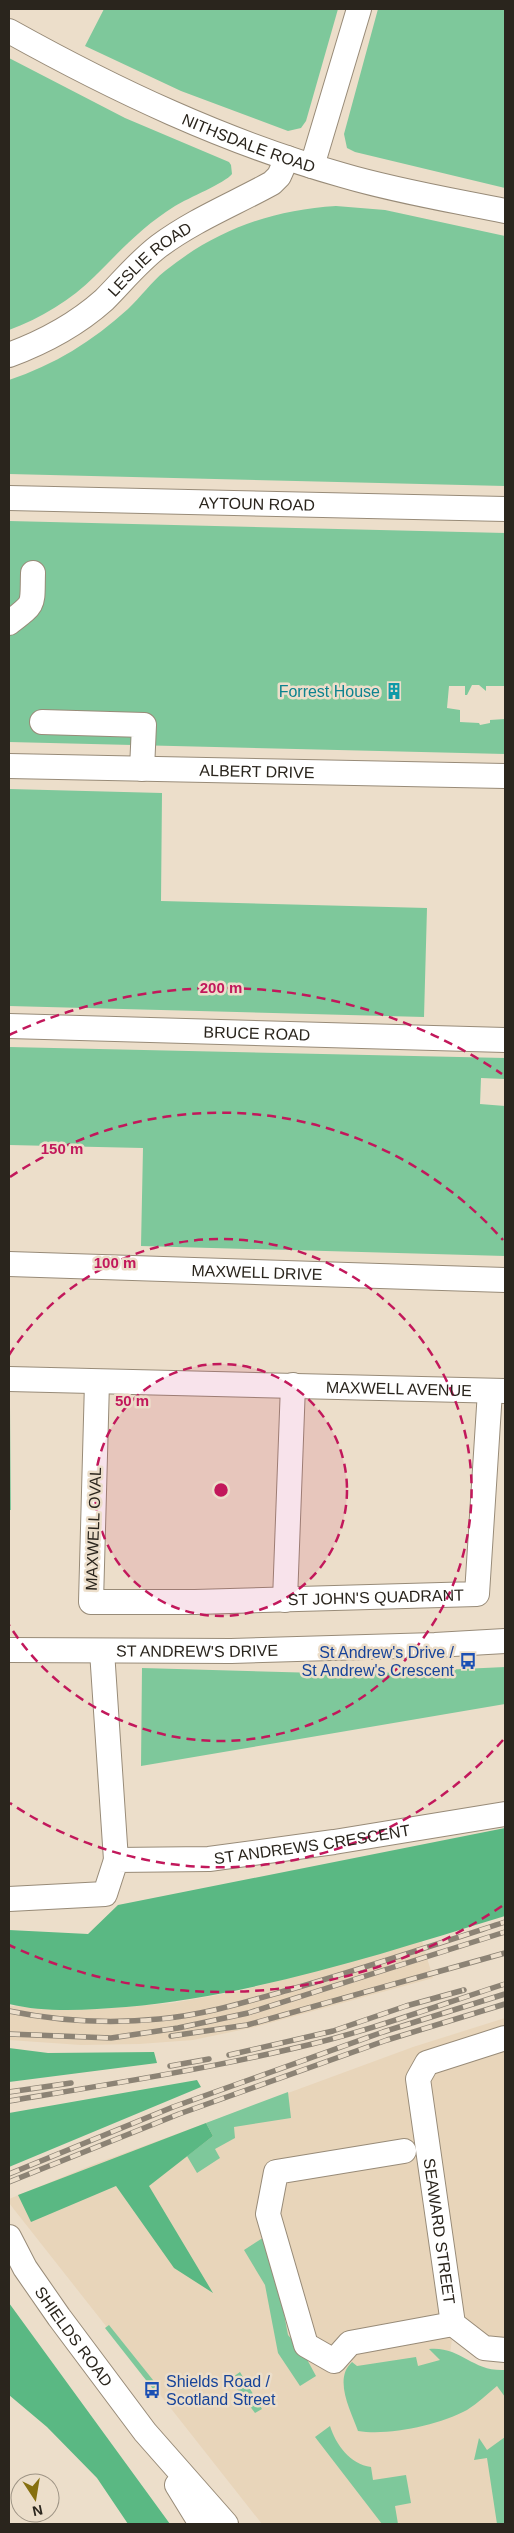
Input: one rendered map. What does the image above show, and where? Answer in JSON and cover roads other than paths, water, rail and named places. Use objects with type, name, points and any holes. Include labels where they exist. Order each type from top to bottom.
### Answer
[{"type":"street","points":[[312,166],[358,9]]},
{"type":"street","name":"NITHSDALE ROAD","points":[[9,31],[86,73],[146,102],[287,158],[379,185],[505,212]]},
{"type":"street","name":"LESLIE ROAD","points":[[9,355],[30,347],[79,320],[104,300],[150,253],[174,234],[213,212],[272,183],[279,176],[287,158]]},
{"type":"street","name":"AYTOUN ROAD","points":[[9,498],[505,509]]},
{"type":"street","points":[[9,623],[30,608],[33,572]]},
{"type":"street","points":[[42,722],[144,724],[142,769]]},
{"type":"street","name":"ALBERT DRIVE","points":[[9,766],[505,776]]},
{"type":"street","name":"BRUCE ROAD","points":[[9,1026],[505,1040]]},
{"type":"street","name":"MAXWELL DRIVE","points":[[9,1264],[505,1280]]},
{"type":"street","name":"MAXWELL AVENUE","points":[[9,1379],[498,1391]]},
{"type":"street","name":"MAXWELL OVAL","points":[[97,1382],[91,1602],[285,1600]]},
{"type":"street","name":"ST JOHN'S QUADRANT","points":[[292,1386],[285,1600],[478,1594],[498,1391]]},
{"type":"street","name":"ST ANDREW'S DRIVE","points":[[9,1650],[231,1651],[435,1646],[505,1641]]},
{"type":"street","points":[[9,1654],[32,1650]]},
{"type":"street","points":[[9,1899],[105,1894],[116,1860],[102,1651]]},
{"type":"street","name":"ST ANDREWS CRESCENT","points":[[116,1860],[209,1859],[334,1842],[505,1814]]},
{"type":"street","name":"SEAWARD STREET","points":[[505,2038],[427,2063],[418,2079],[453,2324],[484,2348],[505,2350]]},
{"type":"street","points":[[404,2152],[276,2172],[268,2214],[306,2345],[334,2361],[350,2342],[453,2324]]},
{"type":"street","name":"SHIELDS ROAD","points":[[9,2237],[25,2268],[58,2317],[145,2432],[226,2524]]},
{"type":"street","name":"SHIELDS ROAD","points":[[145,2432],[201,2524]]},
{"type":"railway","points":[[9,2011],[46,2017],[103,2021],[140,2021],[210,2011],[319,1981],[505,1922]]},
{"type":"railway","points":[[9,2034],[111,2038],[178,2028],[248,2013],[505,1932]]},
{"type":"railway","points":[[171,2036],[247,2025],[505,1953]]},
{"type":"railway","points":[[9,2101],[189,2070],[322,2042],[375,2027],[505,1984]]},
{"type":"railway","points":[[229,2055],[333,2031],[406,2006],[464,1990]]},
{"type":"railway","points":[[9,2174],[173,2107],[383,2032],[505,1994]]},
{"type":"railway","points":[[9,2182],[179,2114],[387,2040],[505,2004]]},
{"type":"railway","points":[[170,2066],[209,2059]]},
{"type":"railway","points":[[9,2092],[71,2083]]},
{"type":"place","name":"Forrest House","points":[[394,691]]},
{"type":"place","name":"St Andrew's Drive / St Andrew's Crescent","points":[[468,1661]]},
{"type":"place","name":"Shields Road / Scotland Street","points":[[152,2390]]}]
